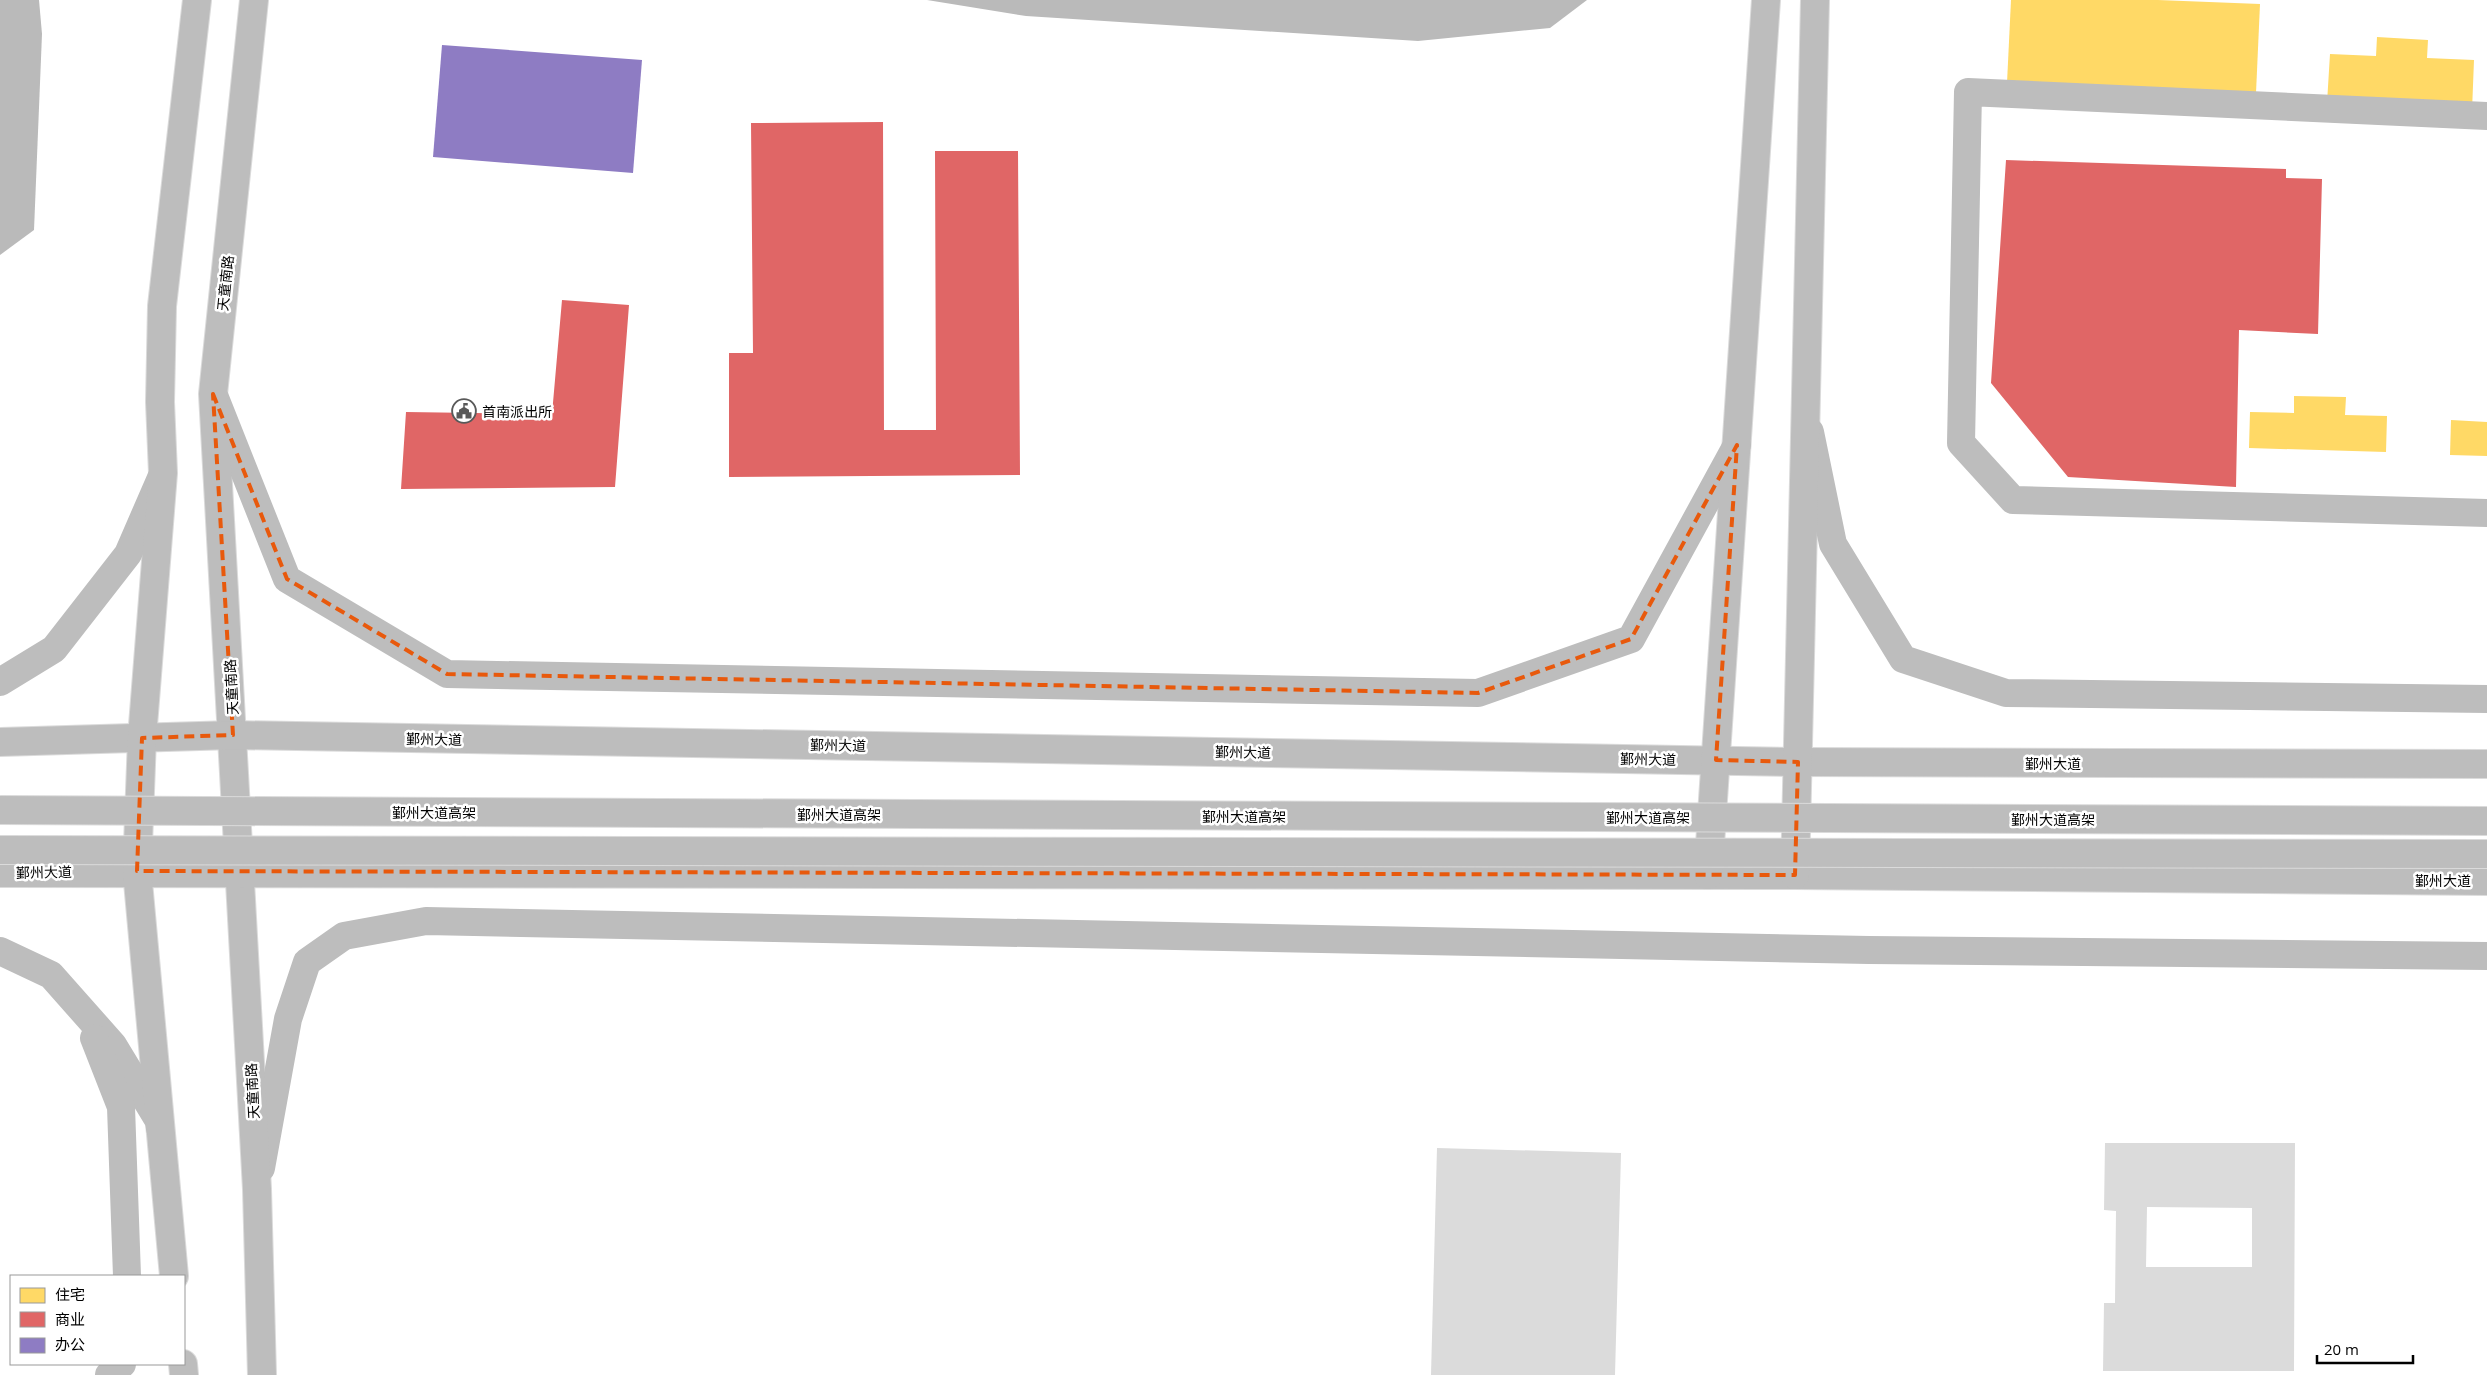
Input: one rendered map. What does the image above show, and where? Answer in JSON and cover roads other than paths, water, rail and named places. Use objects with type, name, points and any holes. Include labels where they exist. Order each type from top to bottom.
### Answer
[{"type":"main road","points":[[174,1275],[164,1190],[137,871],[142,738],[163,472],[160,402],[162,306],[197,0]]},
{"type":"main road","name":"天童南路","points":[[254,0],[213,394],[234,735],[239,873],[257,1189],[262,1375]]},
{"type":"main road","points":[[1708,875],[1766,0]]},
{"type":"main road","points":[[1795,875],[1816,0]]},
{"type":"main road","points":[[2487,116],[1968,92],[1961,443],[2013,500],[2487,513]]},
{"type":"main road","points":[[213,394],[287,579],[447,674],[1478,693],[1631,639],[1737,445]]},
{"type":"main road","points":[[1806,409],[1833,544],[1903,659],[2006,693],[2487,699]]},
{"type":"main road","points":[[0,682],[54,649],[128,554],[163,472]]},
{"type":"main road","name":"鄞州大道","points":[[0,742],[234,735],[1798,762],[2487,764]]},
{"type":"main road","name":"鄞州大道高架","points":[[0,810],[2487,821]]},
{"type":"main road","points":[[0,850],[2487,854]]},
{"type":"main road","name":"鄞州大道","points":[[0,873],[137,871],[239,873],[1795,875],[2487,881]]},
{"type":"main road","points":[[257,1189],[288,1019],[307,962],[344,936],[426,921],[1859,950],[2487,956]]},
{"type":"main road","points":[[0,951],[51,975],[113,1045],[159,1121],[164,1190]]},
{"type":"main road","points":[[84,1011],[121,1107],[127,1275]]},
{"type":"main road","points":[[109,1375],[121,1365]]},
{"type":"place","name":"首南派出所","points":[[464,411]]}]
